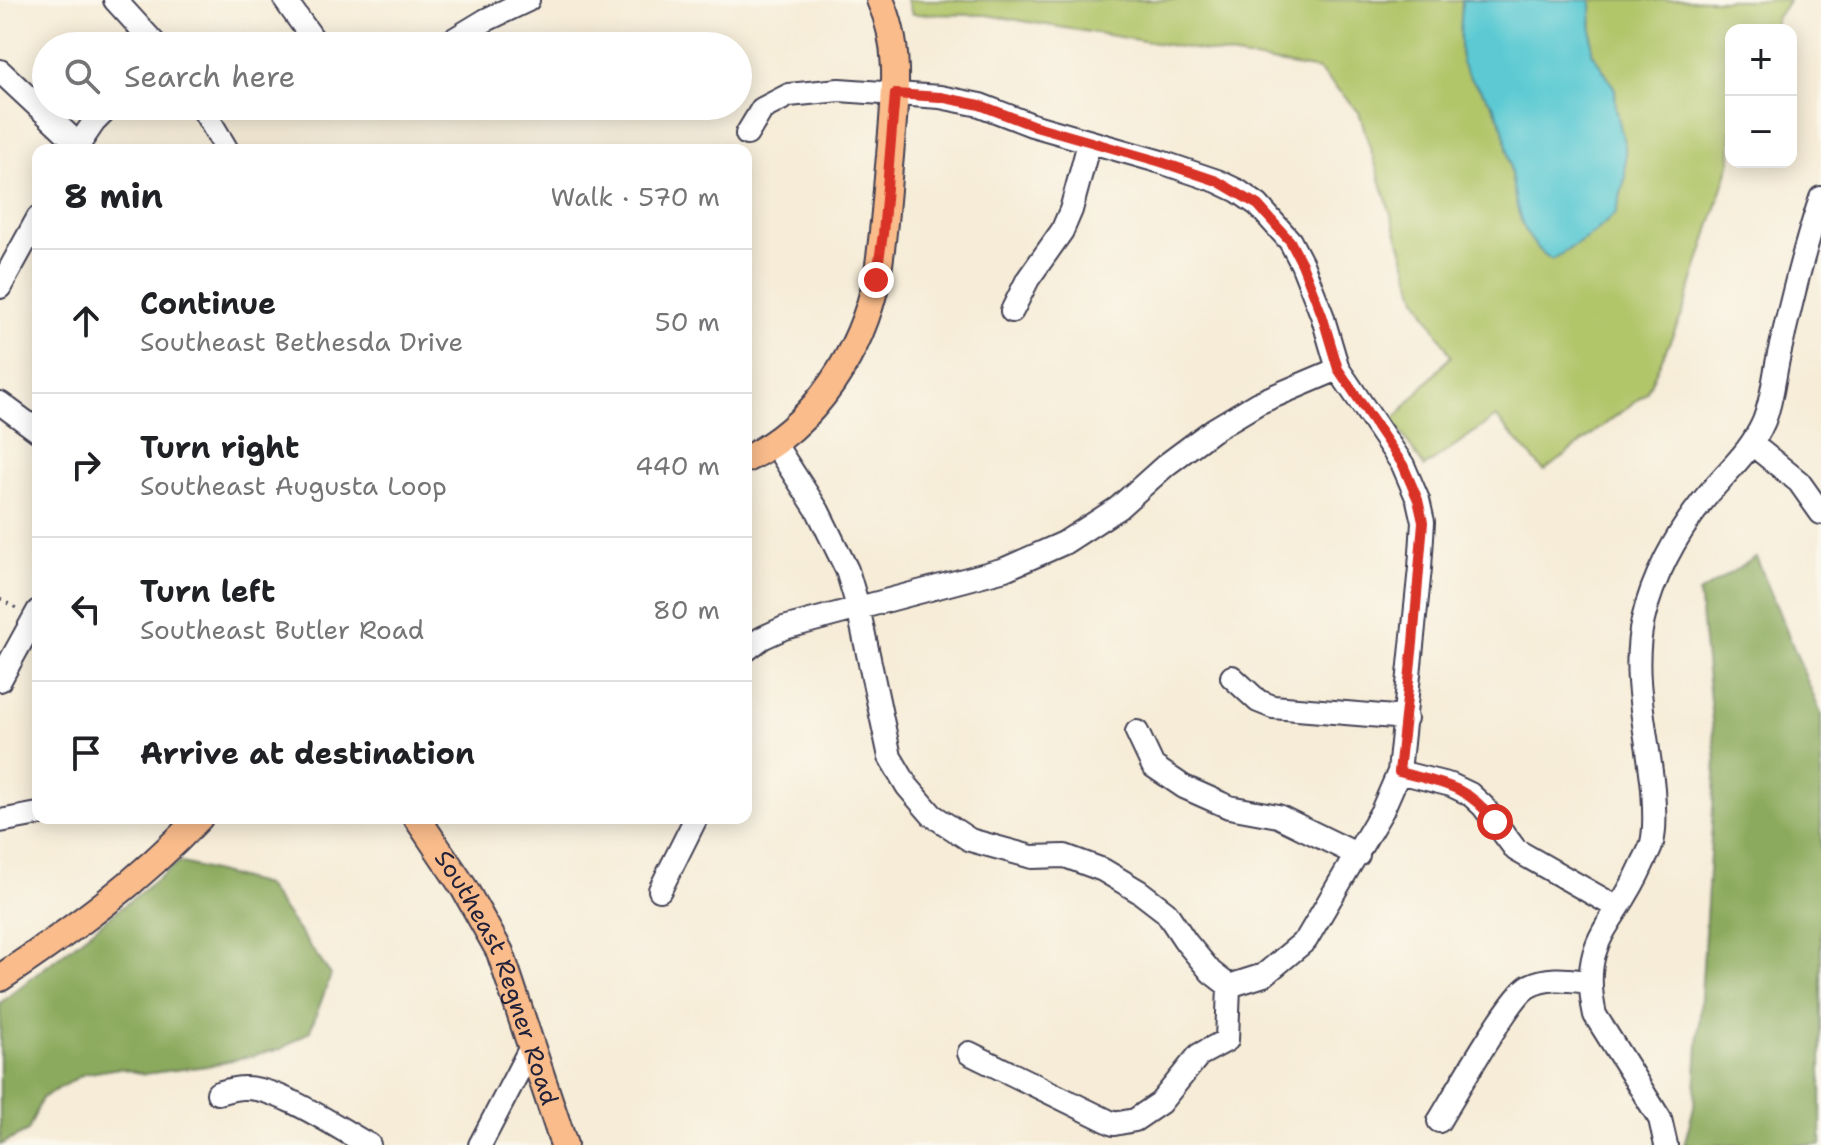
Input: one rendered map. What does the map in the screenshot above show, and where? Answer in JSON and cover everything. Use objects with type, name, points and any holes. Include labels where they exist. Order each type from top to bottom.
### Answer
[{"type":"main road","points":[[752,456],[800,422],[825,392],[847,355],[869,307],[883,234],[895,94],[895,53],[880,0]]},
{"type":"main road","points":[[0,978],[81,924],[129,886],[193,824]]},
{"type":"main road","name":"Southeast Regner Road","points":[[421,824],[488,927],[509,974],[564,1145]]},
{"type":"street","points":[[115,0],[144,32]]},
{"type":"street","points":[[285,0],[308,32]]},
{"type":"street","points":[[466,32],[528,0]]},
{"type":"street","points":[[0,71],[32,103]]},
{"type":"street","points":[[747,134],[762,109],[789,95],[839,90],[940,97],[980,105],[1032,125],[1217,181],[1258,205],[1290,241],[1302,264],[1338,369],[1403,465],[1418,500],[1423,522],[1399,772],[1358,855],[1306,940],[1264,975],[1229,986]]},
{"type":"street","points":[[50,120],[74,144]]},
{"type":"street","points":[[79,144],[99,120]]},
{"type":"street","points":[[209,120],[223,144]]},
{"type":"street","points":[[1012,311],[1028,279],[1062,231],[1089,143]]},
{"type":"street","points":[[1666,1145],[1660,1119],[1595,1015],[1590,982],[1596,944],[1636,879],[1652,844],[1654,812],[1638,650],[1642,621],[1652,589],[1669,554],[1702,502],[1752,444],[1772,394],[1795,284],[1821,198]]},
{"type":"street","points":[[0,287],[32,229]]},
{"type":"street","points":[[752,646],[784,628],[1005,569],[1064,543],[1118,508],[1166,465],[1213,430],[1258,403],[1338,369]]},
{"type":"street","points":[[0,403],[32,427]]},
{"type":"street","points":[[774,443],[831,534],[847,570],[858,607],[890,757],[907,786],[932,815],[970,840],[1032,857],[1065,856],[1103,870],[1166,912],[1211,972],[1229,986]]},
{"type":"street","points":[[1752,444],[1799,482],[1821,513]]},
{"type":"street","points":[[0,680],[32,622]]},
{"type":"street","points":[[1232,677],[1258,701],[1273,707],[1406,718]]},
{"type":"street","points":[[1137,732],[1153,766],[1184,787],[1229,807],[1278,816],[1358,855]]},
{"type":"street","points":[[1399,772],[1451,785],[1470,794],[1483,806],[1516,850],[1618,908]]},
{"type":"street","points":[[0,821],[32,815]]},
{"type":"street","points":[[660,890],[693,824]]},
{"type":"street","points":[[1439,1121],[1509,1007],[1527,987],[1555,978],[1590,982]]},
{"type":"street","points":[[969,1053],[1114,1124],[1135,1120],[1160,1103],[1199,1055],[1227,1040],[1229,986]]},
{"type":"street","points":[[480,1145],[531,1047]]},
{"type":"street","points":[[218,1093],[244,1087],[265,1091],[286,1099],[369,1145]]},
{"type":"green space","points":[[907,0],[1789,0],[1775,24],[1725,24],[1725,168],[1729,168],[1682,315],[1646,393],[1544,471],[1496,417],[1424,467],[1393,420],[1451,356],[1417,298],[1359,112],[1319,70],[987,15],[912,14]]},
{"type":"green space","points":[[1756,557],[1821,714],[1821,1145],[1684,1145],[1694,1107],[1716,760],[1699,593]]},
{"type":"green space","points":[[179,862],[265,885],[331,975],[310,1031],[281,1049],[207,1066],[144,1074],[119,1068],[84,1074],[42,1098],[28,1131],[0,1145],[0,1003]]},
{"type":"water","points":[[1462,0],[1591,0],[1592,52],[1615,89],[1625,147],[1625,179],[1616,213],[1594,233],[1552,260],[1535,245],[1524,228],[1517,209],[1502,126],[1494,107],[1468,75],[1462,62]]},
{"type":"route","points":[[876,280],[895,94],[940,97],[980,105],[1032,125],[1217,181],[1258,205],[1290,241],[1322,315],[1338,369],[1403,465],[1418,500],[1423,522],[1420,568],[1399,772],[1451,785],[1470,794],[1495,822]]}]
